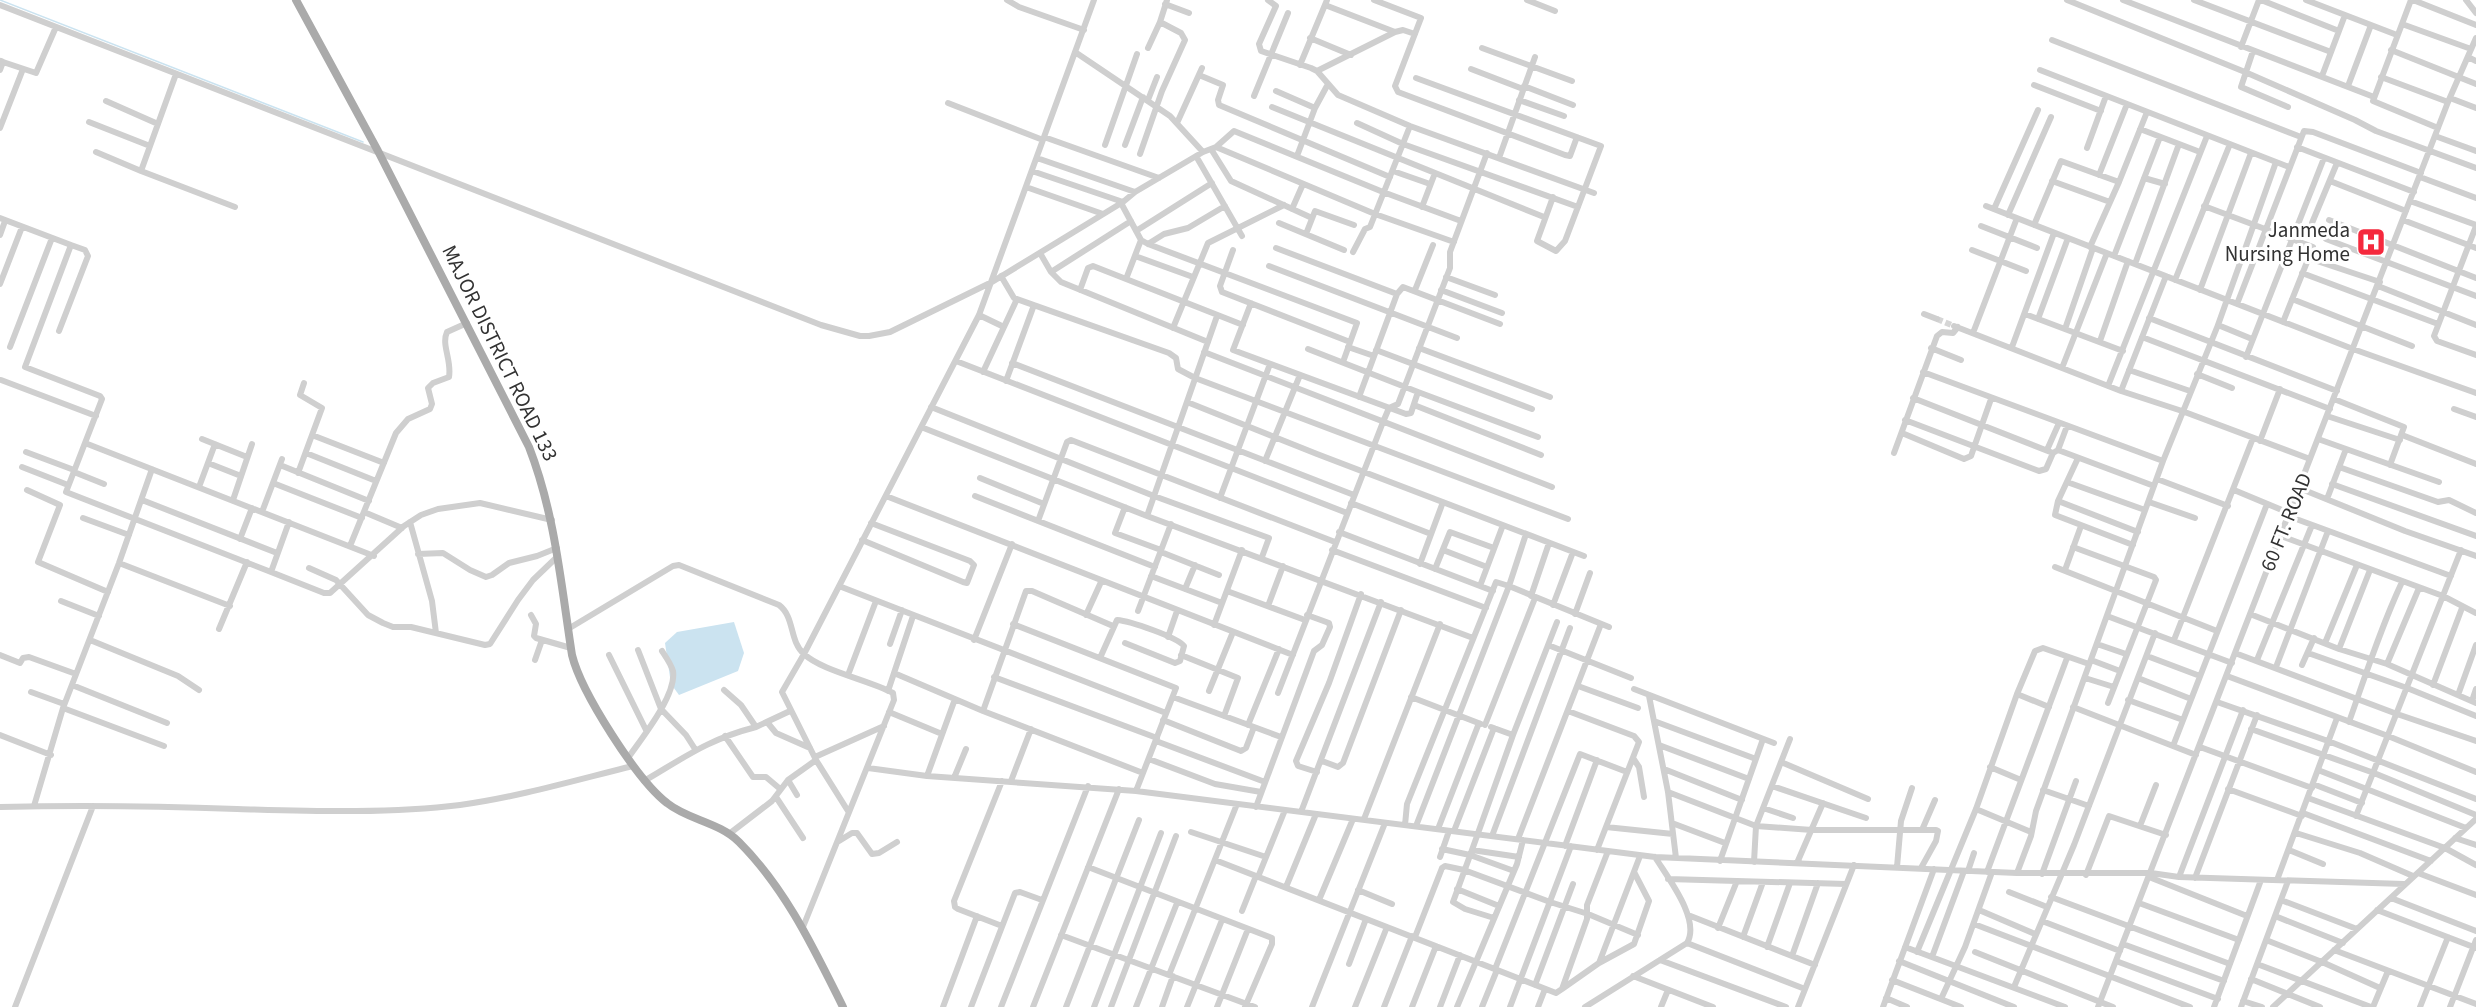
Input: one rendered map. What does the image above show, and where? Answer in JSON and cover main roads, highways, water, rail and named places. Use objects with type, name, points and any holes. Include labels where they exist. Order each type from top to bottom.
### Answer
[{"type":"main road","name":"MAJOR DISTRICT ROAD 133","points":[[296,0],[378,151],[530,447],[543,482],[552,520],[573,662],[584,688],[644,781],[668,804],[729,834],[764,872],[803,927],[843,1007]]},
{"type":"water","points":[[734,622],[744,653],[738,671],[679,695],[671,684],[665,643],[677,632]]},
{"type":"waterway","points":[[0,0],[363,142]]},
{"type":"tunnel","points":[[1937,319],[1954,326]]},
{"type":"place","name":"Janmeda Nursing Home","points":[[2371,242]]}]
